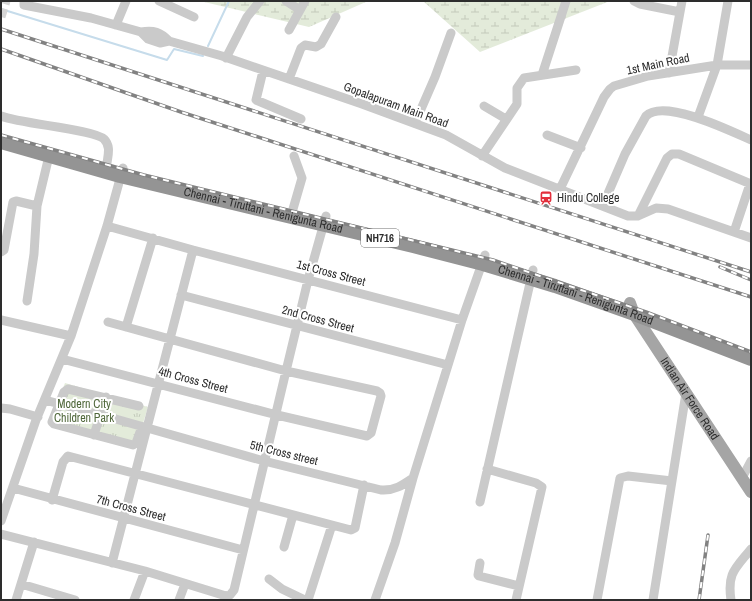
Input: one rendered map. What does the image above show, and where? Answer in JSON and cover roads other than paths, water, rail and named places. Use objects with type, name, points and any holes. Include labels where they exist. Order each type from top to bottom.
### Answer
[{"type":"highway","name":"Chennai - Tiruttani - Renigunta Road","points":[[1,132],[107,163],[122,172],[484,260],[532,274],[751,349]]},
{"type":"highway","name":"Chennai - Tiruttani - Renigunta Road","points":[[1,142],[49,156],[293,208],[324,221]]},
{"type":"highway","name":"Chennai - Tiruttani - Renigunta Road","points":[[632,308],[751,359]]},
{"type":"main road","name":"Indian Air Force Road","points":[[632,308],[751,492]]},
{"type":"street","points":[[24,3],[116,25],[126,1]]},
{"type":"street","points":[[159,1],[194,17]]},
{"type":"street","points":[[226,58],[247,17],[260,1]]},
{"type":"street","points":[[286,1],[300,10]]},
{"type":"street","points":[[289,30],[305,1]]},
{"type":"street","points":[[542,75],[566,1]]},
{"type":"street","points":[[634,1],[640,4],[680,12]]},
{"type":"street","points":[[669,73],[682,1]]},
{"type":"street","points":[[698,117],[717,65],[728,1]]},
{"type":"street","points":[[289,79],[301,48],[305,46],[316,47],[321,44],[336,17]]},
{"type":"street","name":"Gopalapuram Main Road","points":[[116,25],[141,32],[152,30],[160,32],[169,41],[263,70],[415,122],[446,135],[505,168],[628,216],[638,216]]},
{"type":"street","points":[[415,122],[435,77],[451,33]]},
{"type":"street","name":"1st Main Road","points":[[560,189],[581,148],[604,97],[610,89],[648,76],[717,65],[751,65]]},
{"type":"street","points":[[263,70],[256,100],[301,119]]},
{"type":"street","points":[[482,156],[517,104],[519,83],[524,78],[528,76],[576,70]]},
{"type":"street","points":[[484,106],[506,119]]},
{"type":"street","points":[[603,205],[625,154],[646,116],[650,112],[658,110],[698,117],[751,140]]},
{"type":"street","points":[[1,116],[89,134],[104,139],[109,146],[107,163]]},
{"type":"street","points":[[547,135],[581,148]]},
{"type":"street","points":[[638,216],[667,158],[672,154],[679,154],[750,184],[734,232]]},
{"type":"street","points":[[27,301],[34,254],[37,206],[49,156]]},
{"type":"street","points":[[293,208],[302,178],[294,156]]},
{"type":"street","points":[[1,521],[38,417],[71,336],[107,226],[122,172]]},
{"type":"street","points":[[1,252],[4,250],[5,215],[11,204],[14,201],[37,206]]},
{"type":"street","points":[[638,216],[656,208],[668,209],[751,238]]},
{"type":"street","points":[[1,534],[144,571],[226,596],[230,595],[234,590],[296,325],[324,221]]},
{"type":"street","name":"1st Cross Street","points":[[107,226],[462,320]]},
{"type":"street","points":[[126,327],[153,238]]},
{"type":"street","points":[[112,563],[144,427],[158,384],[193,250]]},
{"type":"street","points":[[375,600],[395,543],[413,478],[462,320],[484,260]]},
{"type":"street","points":[[480,502],[532,274]]},
{"type":"street","name":"2nd Cross Street","points":[[182,295],[448,365]]},
{"type":"street","points":[[108,322],[286,371]]},
{"type":"street","points":[[2,323],[71,336]]},
{"type":"street","name":"4th Cross Street","points":[[62,359],[276,415],[369,436],[381,396],[380,393],[286,371]]},
{"type":"street","points":[[139,406],[68,388],[64,392],[52,424],[134,445],[144,427],[145,413]]},
{"type":"street","points":[[653,600],[686,393]]},
{"type":"street","points":[[94,435],[106,397]]},
{"type":"street","name":"5th Cross street","points":[[45,400],[264,461],[364,485],[388,490],[400,487],[413,478]]},
{"type":"street","points":[[1,408],[38,417]]},
{"type":"street","points":[[52,500],[63,462],[68,456],[351,530],[354,529],[364,485]]},
{"type":"street","points":[[742,478],[751,461]]},
{"type":"street","points":[[487,469],[536,483],[542,487],[516,600]]},
{"type":"street","points":[[596,600],[620,478],[628,476],[672,480]]},
{"type":"street","name":"7th Cross Street","points":[[13,488],[52,500],[243,550]]},
{"type":"street","points":[[284,547],[293,515]]},
{"type":"street","points":[[268,579],[282,589],[306,600],[332,525]]},
{"type":"street","points":[[16,600],[34,542]]},
{"type":"street","points":[[731,600],[729,586],[731,577],[751,549]]},
{"type":"street","points":[[480,563],[479,576],[519,586]]},
{"type":"street","points":[[134,600],[144,571]]},
{"type":"street","points":[[21,584],[75,600]]},
{"type":"street","points":[[180,600],[185,584]]},
{"type":"waterway","points":[[208,46],[229,1]]},
{"type":"waterway","points":[[1,9],[167,60],[174,49],[203,56]]},
{"type":"tunnel","points":[[1,17],[6,1]]},
{"type":"railway","points":[[1,29],[751,272]]},
{"type":"railway","points":[[1,49],[181,112],[751,297]]},
{"type":"railway","points":[[1,135],[144,175],[493,260],[646,312],[751,352]]},
{"type":"railway","points":[[720,267],[751,280]]},
{"type":"railway","points":[[699,600],[708,535]]},
{"type":"place","name":"Hindu College","points":[[546,198]]},
{"type":"park label","name":"Modern City Children Park","points":[[84,411]]}]
